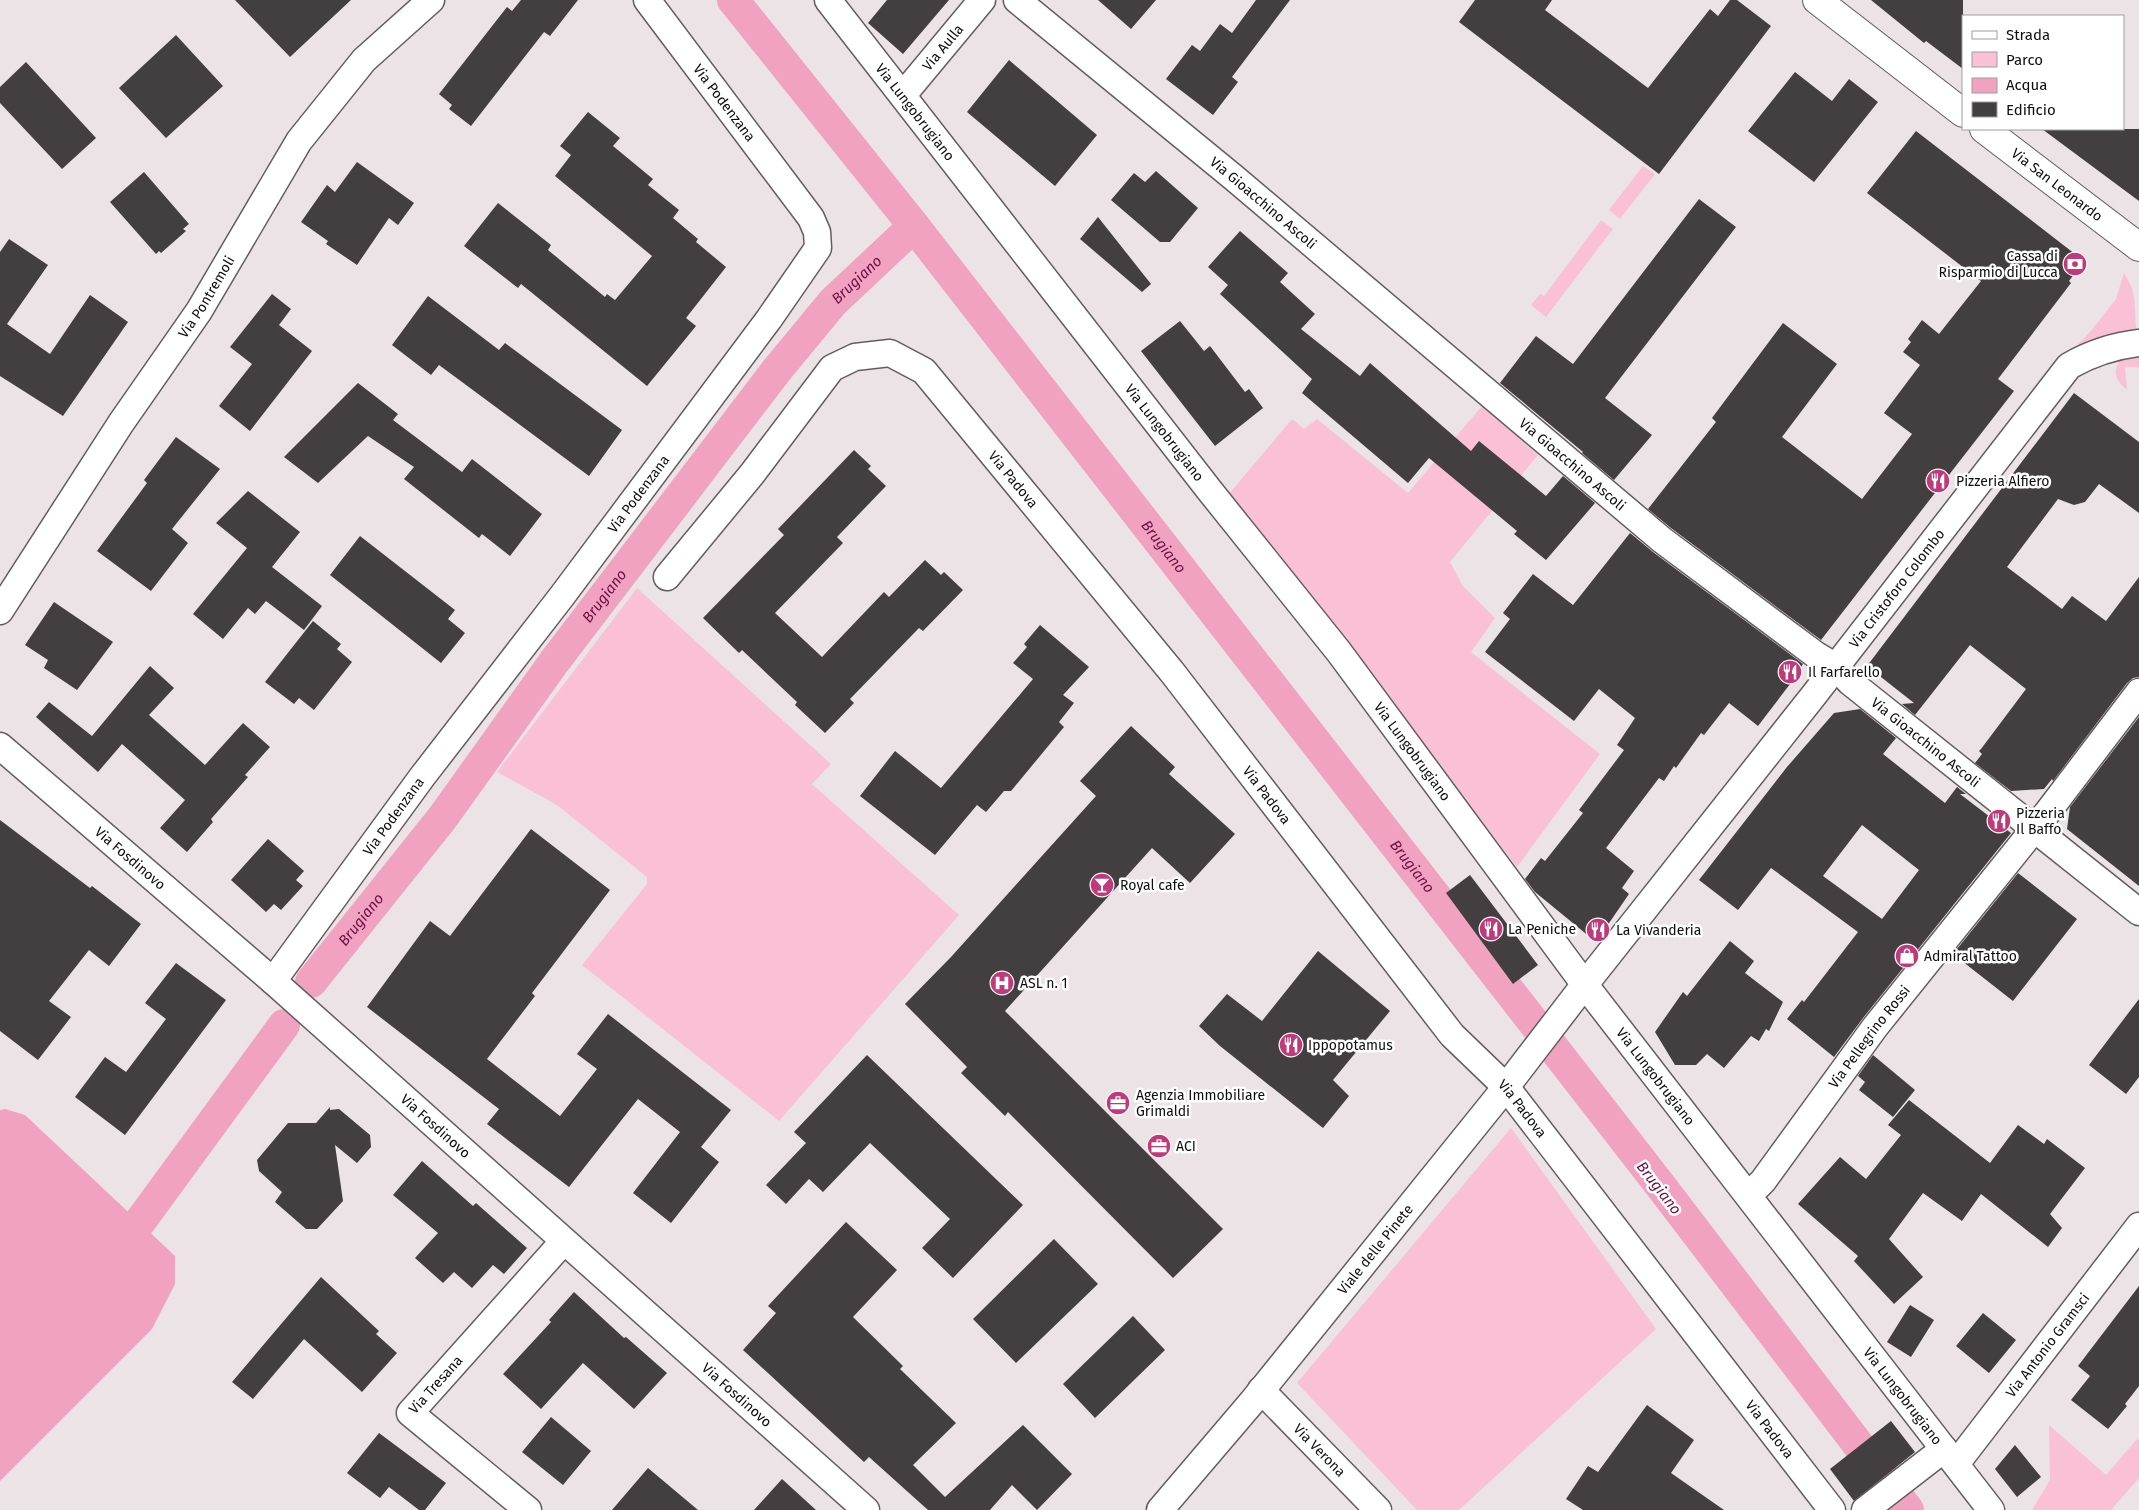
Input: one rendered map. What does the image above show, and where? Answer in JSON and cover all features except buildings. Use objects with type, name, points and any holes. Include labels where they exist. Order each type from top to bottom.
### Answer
[{"type":"main road","points":[[1817,0],[1962,112]]},
{"type":"main road","name":"Via San Leonardo","points":[[1985,130],[2136,248]]},
{"type":"street","name":"Via Pontremoli","points":[[0,611],[121,423],[199,311],[299,141],[364,60],[431,0]]},
{"type":"street","name":"Via Podenzana","points":[[273,981],[422,777],[562,596],[770,319],[818,248],[817,232],[811,218],[648,0]]},
{"type":"street","name":"Via Lungobrugiano","points":[[828,0],[1210,492],[1339,652],[1580,991],[1749,1195],[1943,1457],[1991,1510]]},
{"type":"street","name":"Via Aulla","points":[[903,95],[982,0]]},
{"type":"street","name":"Via Gioacchino Ascoli","points":[[1017,0],[1233,177],[1662,540],[1816,656],[1836,667],[1850,682],[2139,912]]},
{"type":"street","name":"Via Cristoforo Colombo","points":[[1580,991],[1836,667],[2069,366],[2090,354],[2114,346],[2139,343]]},
{"type":"street","name":"Via Padova","points":[[667,577],[752,474],[832,368],[855,357],[890,353],[924,371],[1172,672],[1450,1033],[1509,1084],[1832,1510]]},
{"type":"street","name":"Via Pellegrino Rossi","points":[[1749,1195],[1763,1181],[1875,1027],[2139,692]]},
{"type":"street","name":"Via Fosdinovo","points":[[0,746],[273,981],[563,1242],[866,1510]]},
{"type":"street","name":"Viale delle Pinete","points":[[1160,1510],[1261,1390],[1509,1084],[1580,991]]},
{"type":"street","name":"Via Antonio Gramsci","points":[[1865,1510],[1943,1457],[2139,1226]]},
{"type":"street","name":"Via Tresana","points":[[528,1510],[410,1412],[563,1242]]},
{"type":"street","name":"Via Verona","points":[[1261,1390],[1378,1510]]},
{"type":"green space","points":[[1643,166],[1655,174],[1620,219],[1609,210]]},
{"type":"green space","points":[[1601,220],[1613,229],[1546,317],[1531,305],[1540,294],[1544,296]]},
{"type":"green space","points":[[2124,273],[2134,295],[2137,333],[2070,353],[2090,332],[2116,299]]},
{"type":"green space","points":[[2139,355],[2139,369],[2137,367],[2125,367],[2127,390],[2117,379],[2116,368],[2121,358]]},
{"type":"green space","points":[[1482,406],[1538,455],[1450,562],[1463,586],[1495,618],[1471,652],[1600,754],[1517,867],[1228,495],[1292,419],[1304,429],[1317,419],[1408,493]]},
{"type":"green space","points":[[637,588],[831,764],[812,784],[959,915],[779,1121],[582,965],[647,884],[647,877],[557,805],[497,772]]},
{"type":"green space","points":[[1511,1128],[1656,1329],[1459,1510],[1417,1510],[1297,1383]]},
{"type":"green space","points":[[2049,1425],[2106,1475],[2137,1439],[2139,1441],[2139,1478],[2111,1510],[2032,1510],[2050,1480]]},
{"type":"water","points":[[5,1109],[25,1115],[175,1256],[175,1284],[152,1329],[0,1481],[0,1110]]},
{"type":"waterway","name":"Brugiano","points":[[733,0],[914,226],[1660,1185],[1908,1510]]},
{"type":"waterway","name":"Brugiano","points":[[311,982],[443,817],[554,662],[776,371],[833,302],[914,226]]},
{"type":"waterway","name":"Brugiano","points":[[139,1223],[284,1025]]},
{"type":"place","name":"Cassa di Risparmio di Lucca","points":[[2075,264]]},
{"type":"place","name":"Pizzeria Alfiero","points":[[1938,481]]},
{"type":"place","name":"Il Farfarello","points":[[1790,672]]},
{"type":"place","name":"Pizzeria Il Baffo","points":[[1999,821]]},
{"type":"place","name":"Royal cafe","points":[[1102,885]]},
{"type":"place","name":"La Peniche","points":[[1491,929]]},
{"type":"place","name":"La Vivanderia","points":[[1598,930]]},
{"type":"place","name":"Admiral Tattoo","points":[[1907,956]]},
{"type":"place","name":"ASL n. 1","points":[[1002,983]]},
{"type":"place","name":"Ippopotamus","points":[[1291,1045]]},
{"type":"place","name":"Agenzia Immobiliare Grimaldi","points":[[1118,1103]]},
{"type":"place","name":"ACI","points":[[1159,1146]]}]
